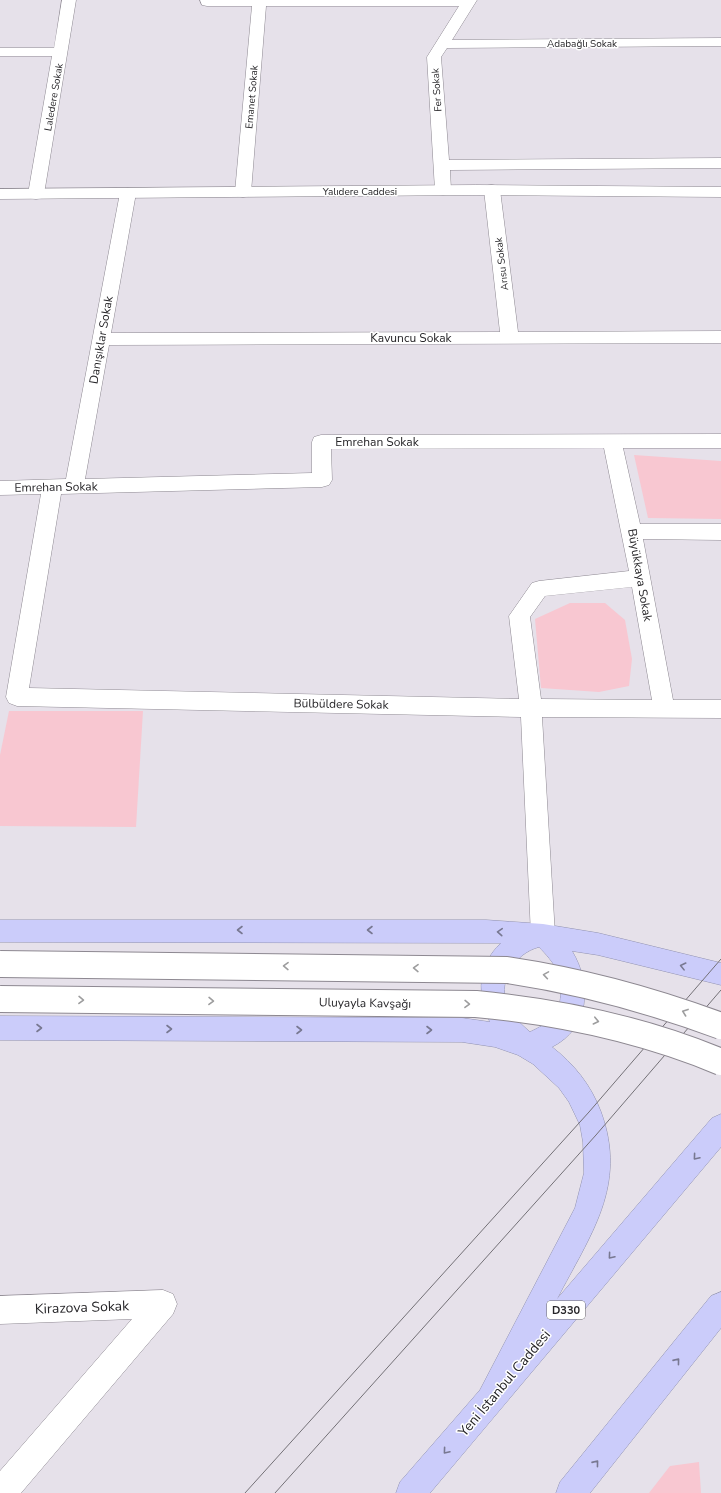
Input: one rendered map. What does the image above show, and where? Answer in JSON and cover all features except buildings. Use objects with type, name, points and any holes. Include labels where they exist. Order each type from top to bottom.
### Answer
[{"type":"highway","points":[[0,931],[486,931],[543,935],[598,944],[721,974]]},
{"type":"highway","points":[[0,1028],[462,1030],[488,1033],[527,1046],[548,1036],[562,1025],[571,1010],[573,993],[571,973],[556,948],[543,935]]},
{"type":"highway","points":[[491,1397],[587,1213],[595,1185],[598,1160],[596,1135],[589,1112],[579,1093],[552,1062],[527,1046],[510,1031],[500,1016],[494,1002],[493,986],[495,971],[501,958],[524,940],[543,935]]},
{"type":"highway","name":"Yeni İstanbul Caddesi","points":[[411,1493],[721,1127]]},
{"type":"highway","points":[[571,1493],[721,1306]]},
{"type":"street","name":"Laledere Sokak","points":[[36,194],[70,0]]},
{"type":"street","points":[[207,1],[470,1]]},
{"type":"street","name":"Fer Sokak","points":[[443,190],[434,57],[470,1]]},
{"type":"street","name":"Emanet Sokak","points":[[243,192],[259,2]]},
{"type":"street","name":"Adabağlı Sokak","points":[[442,44],[721,42]]},
{"type":"street","points":[[0,52],[60,52]]},
{"type":"street","points":[[441,164],[721,163]]},
{"type":"street","name":"Yalıdere Caddesi","points":[[0,194],[443,190],[721,192]]},
{"type":"street","name":"Arısu Sokak","points":[[492,190],[510,338]]},
{"type":"street","name":"Danışıklar Sokak","points":[[74,487],[128,193]]},
{"type":"street","name":"Kavuncu Sokak","points":[[101,339],[721,337]]},
{"type":"street","name":"Emrehan Sokak","points":[[0,488],[322,480],[321,442],[721,441]]},
{"type":"street","name":"Büyükkaya Sokak","points":[[612,442],[632,531],[664,709]]},
{"type":"street","name":"Bülbüldere Sokak","points":[[52,487],[17,697],[531,708],[721,709]]},
{"type":"street","points":[[632,531],[721,532]]},
{"type":"street","points":[[543,935],[531,708],[519,616],[539,589],[640,578]]},
{"type":"street","points":[[0,964],[507,970],[578,981],[608,988],[664,1004],[721,1026]]},
{"type":"street","name":"Uluyayla Kavşağı","points":[[0,999],[476,1004],[506,1006],[573,1015],[630,1029],[688,1048],[721,1062]]},
{"type":"street","name":"Kirazova Sokak","points":[[0,1310],[163,1304],[1,1493]]},
{"type":"shaded area","points":[[634,455],[721,461],[721,519],[648,518]]},
{"type":"shaded area","points":[[570,603],[605,603],[625,620],[632,659],[629,686],[599,692],[541,688],[535,619]]},
{"type":"shaded area","points":[[9,711],[143,711],[136,827],[0,826],[0,755]]},
{"type":"shaded area","points":[[699,1462],[701,1493],[649,1493],[670,1466]]},
{"type":"tram line","points":[[245,1493],[589,1112],[721,959]]},
{"type":"tram line","points":[[275,1493],[596,1135],[721,990]]}]
